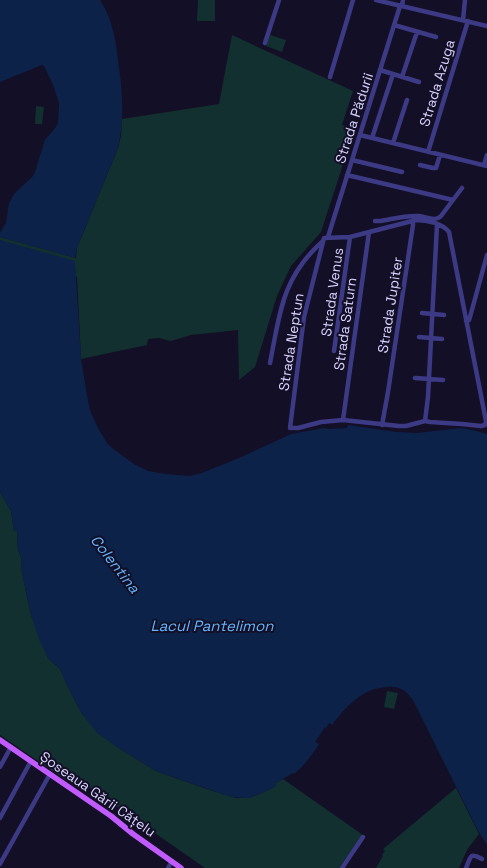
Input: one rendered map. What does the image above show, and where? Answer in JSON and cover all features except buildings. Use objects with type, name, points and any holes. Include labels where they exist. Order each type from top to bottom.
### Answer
[{"type":"main road","name":"Șoseaua Gării Cățelu","points":[[0,740],[111,816],[133,834],[181,868]]},
{"type":"street","points":[[265,43],[279,0]]},
{"type":"street","points":[[330,77],[353,0]]},
{"type":"street","points":[[376,0],[487,26]]},
{"type":"street","name":"Strada Pădurii","points":[[270,363],[282,305],[288,286],[301,264],[325,239],[403,0]]},
{"type":"street","name":"Strada Azuga","points":[[428,152],[465,21],[465,0]]},
{"type":"street","points":[[394,25],[436,37]]},
{"type":"street","points":[[402,77],[417,32]]},
{"type":"street","points":[[380,70],[419,82]]},
{"type":"street","points":[[372,138],[393,74]]},
{"type":"street","points":[[393,143],[407,100]]},
{"type":"street","points":[[360,135],[486,165],[487,155]]},
{"type":"street","points":[[420,165],[436,168],[440,154]]},
{"type":"street","points":[[352,160],[402,172]]},
{"type":"street","points":[[347,175],[453,200]]},
{"type":"street","points":[[375,221],[415,216],[438,219],[462,188]]},
{"type":"street","points":[[325,239],[350,237],[413,220],[425,220],[447,229],[449,232],[466,322],[485,402],[486,423],[484,426],[425,421],[406,426],[382,425],[342,420]]},
{"type":"street","name":"Strada Jupiter","points":[[382,425],[413,220]]},
{"type":"street","points":[[425,421],[428,397],[438,225]]},
{"type":"street","name":"Strada Saturn","points":[[342,420],[369,232]]},
{"type":"street","name":"Strada Venus","points":[[334,351],[350,237]]},
{"type":"street","name":"Strada Neptun","points":[[325,239],[304,317],[290,428],[298,428],[321,422],[342,420]]},
{"type":"street","points":[[466,322],[470,317],[487,255]]},
{"type":"street","points":[[422,313],[444,315]]},
{"type":"street","points":[[419,337],[442,339]]},
{"type":"street","points":[[415,378],[443,380]]},
{"type":"street","points":[[0,767],[11,747]]},
{"type":"street","points":[[0,818],[31,761]]},
{"type":"street","points":[[0,864],[50,774]]},
{"type":"street","points":[[342,868],[363,836]]},
{"type":"street","points":[[466,868],[472,855],[482,859]]},
{"type":"street","points":[[168,868],[172,861]]},
{"type":"green space","points":[[198,0],[215,0],[215,21],[197,21]]},
{"type":"green space","points":[[232,35],[353,91],[342,125],[355,128],[321,232],[291,266],[277,296],[255,367],[239,380],[238,330],[191,335],[171,341],[159,338],[148,339],[147,345],[81,359],[77,277],[0,240],[0,237],[76,258],[77,248],[118,148],[121,136],[122,119],[219,104]]},
{"type":"green space","points":[[270,35],[286,40],[282,52],[266,46]]},
{"type":"green space","points":[[36,106],[44,107],[42,124],[35,124]]},
{"type":"green space","points":[[0,492],[11,511],[14,531],[17,531],[18,550],[21,557],[22,573],[31,615],[48,658],[60,669],[82,714],[117,747],[156,771],[204,788],[236,798],[249,798],[276,786],[276,783],[283,779],[363,835],[339,868],[205,868],[80,781],[76,787],[0,735]]},
{"type":"green space","points":[[387,691],[398,693],[394,709],[384,707]]},
{"type":"green space","points":[[456,788],[479,834],[467,850],[459,868],[376,868],[385,851],[383,849]]},
{"type":"water","points":[[0,0],[100,0],[105,8],[114,33],[121,89],[122,118],[120,138],[118,148],[77,248],[75,258],[0,237],[0,233],[6,223],[9,203],[14,194],[34,175],[45,140],[58,123],[59,103],[53,85],[44,66],[42,65],[0,82]]},
{"type":"water","name":"Lacul Pantelimon","points":[[0,240],[75,261],[81,359],[91,413],[107,443],[134,464],[148,471],[190,476],[202,473],[239,458],[291,434],[324,428],[347,428],[348,425],[396,432],[417,433],[461,428],[487,434],[487,845],[477,829],[413,700],[405,691],[399,688],[378,688],[355,700],[332,725],[329,723],[326,728],[325,727],[315,742],[319,744],[298,771],[276,783],[276,786],[249,798],[231,797],[156,771],[97,733],[82,714],[60,669],[48,658],[40,642],[31,615],[22,573],[21,557],[18,550],[17,531],[14,532],[11,511],[0,492]]},
{"type":"water label","name":"Colentina","points":[[115,564]]}]
